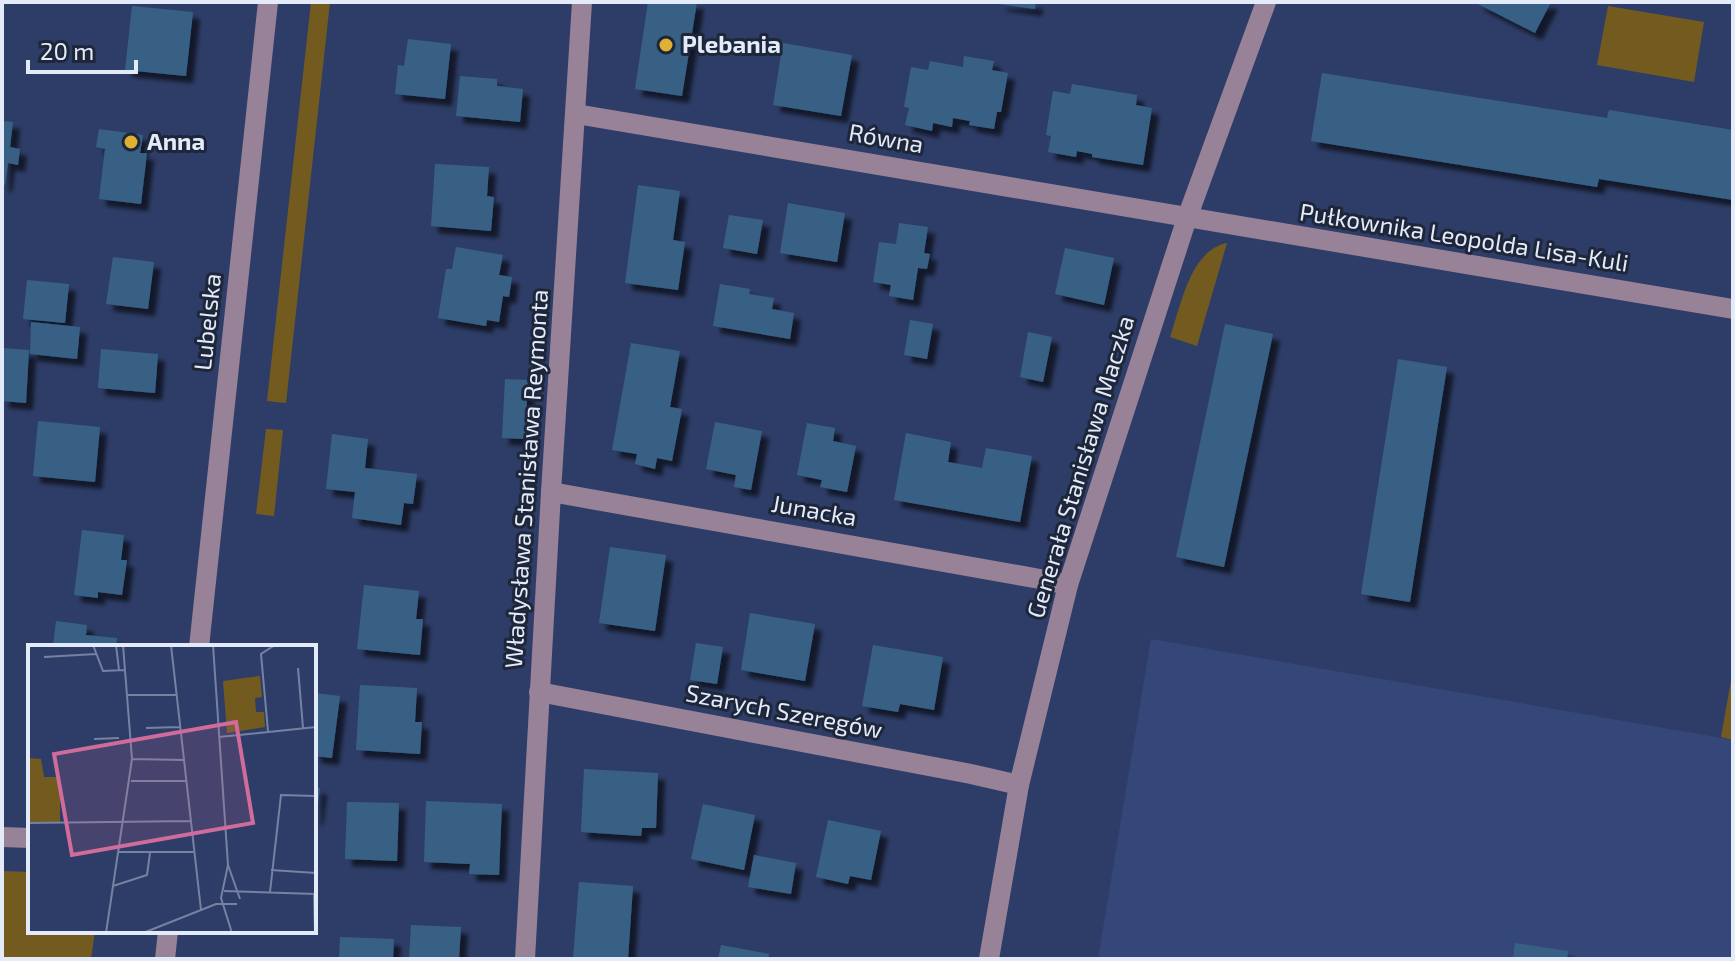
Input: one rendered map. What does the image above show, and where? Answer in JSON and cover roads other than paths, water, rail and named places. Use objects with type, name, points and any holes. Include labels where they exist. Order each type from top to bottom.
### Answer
[{"type":"street","name":"Lubelska","points":[[199,645],[268,2]]},
{"type":"street","name":"Władysława Stanisława Reymonta","points":[[525,959],[582,2]]},
{"type":"street","name":"Generała Stanisława Maczka","points":[[989,959],[1019,785],[1068,585],[1187,218],[1266,2]]},
{"type":"street","name":"Równa","points":[[576,114],[1187,218]]},
{"type":"street","name":"Pułkownika Leopolda Lisa-Kuli","points":[[1187,218],[1733,309]]},
{"type":"street","name":"Junacka","points":[[551,492],[1068,585]]},
{"type":"street","name":"Szarych Szeregów","points":[[539,692],[1019,785]]},
{"type":"street","points":[[2,837],[28,838]]},
{"type":"street","points":[[165,959],[168,933]]},
{"type":"place","name":"Plebania","points":[[666,45]]},
{"type":"place","name":"Anna","points":[[131,142]]}]
